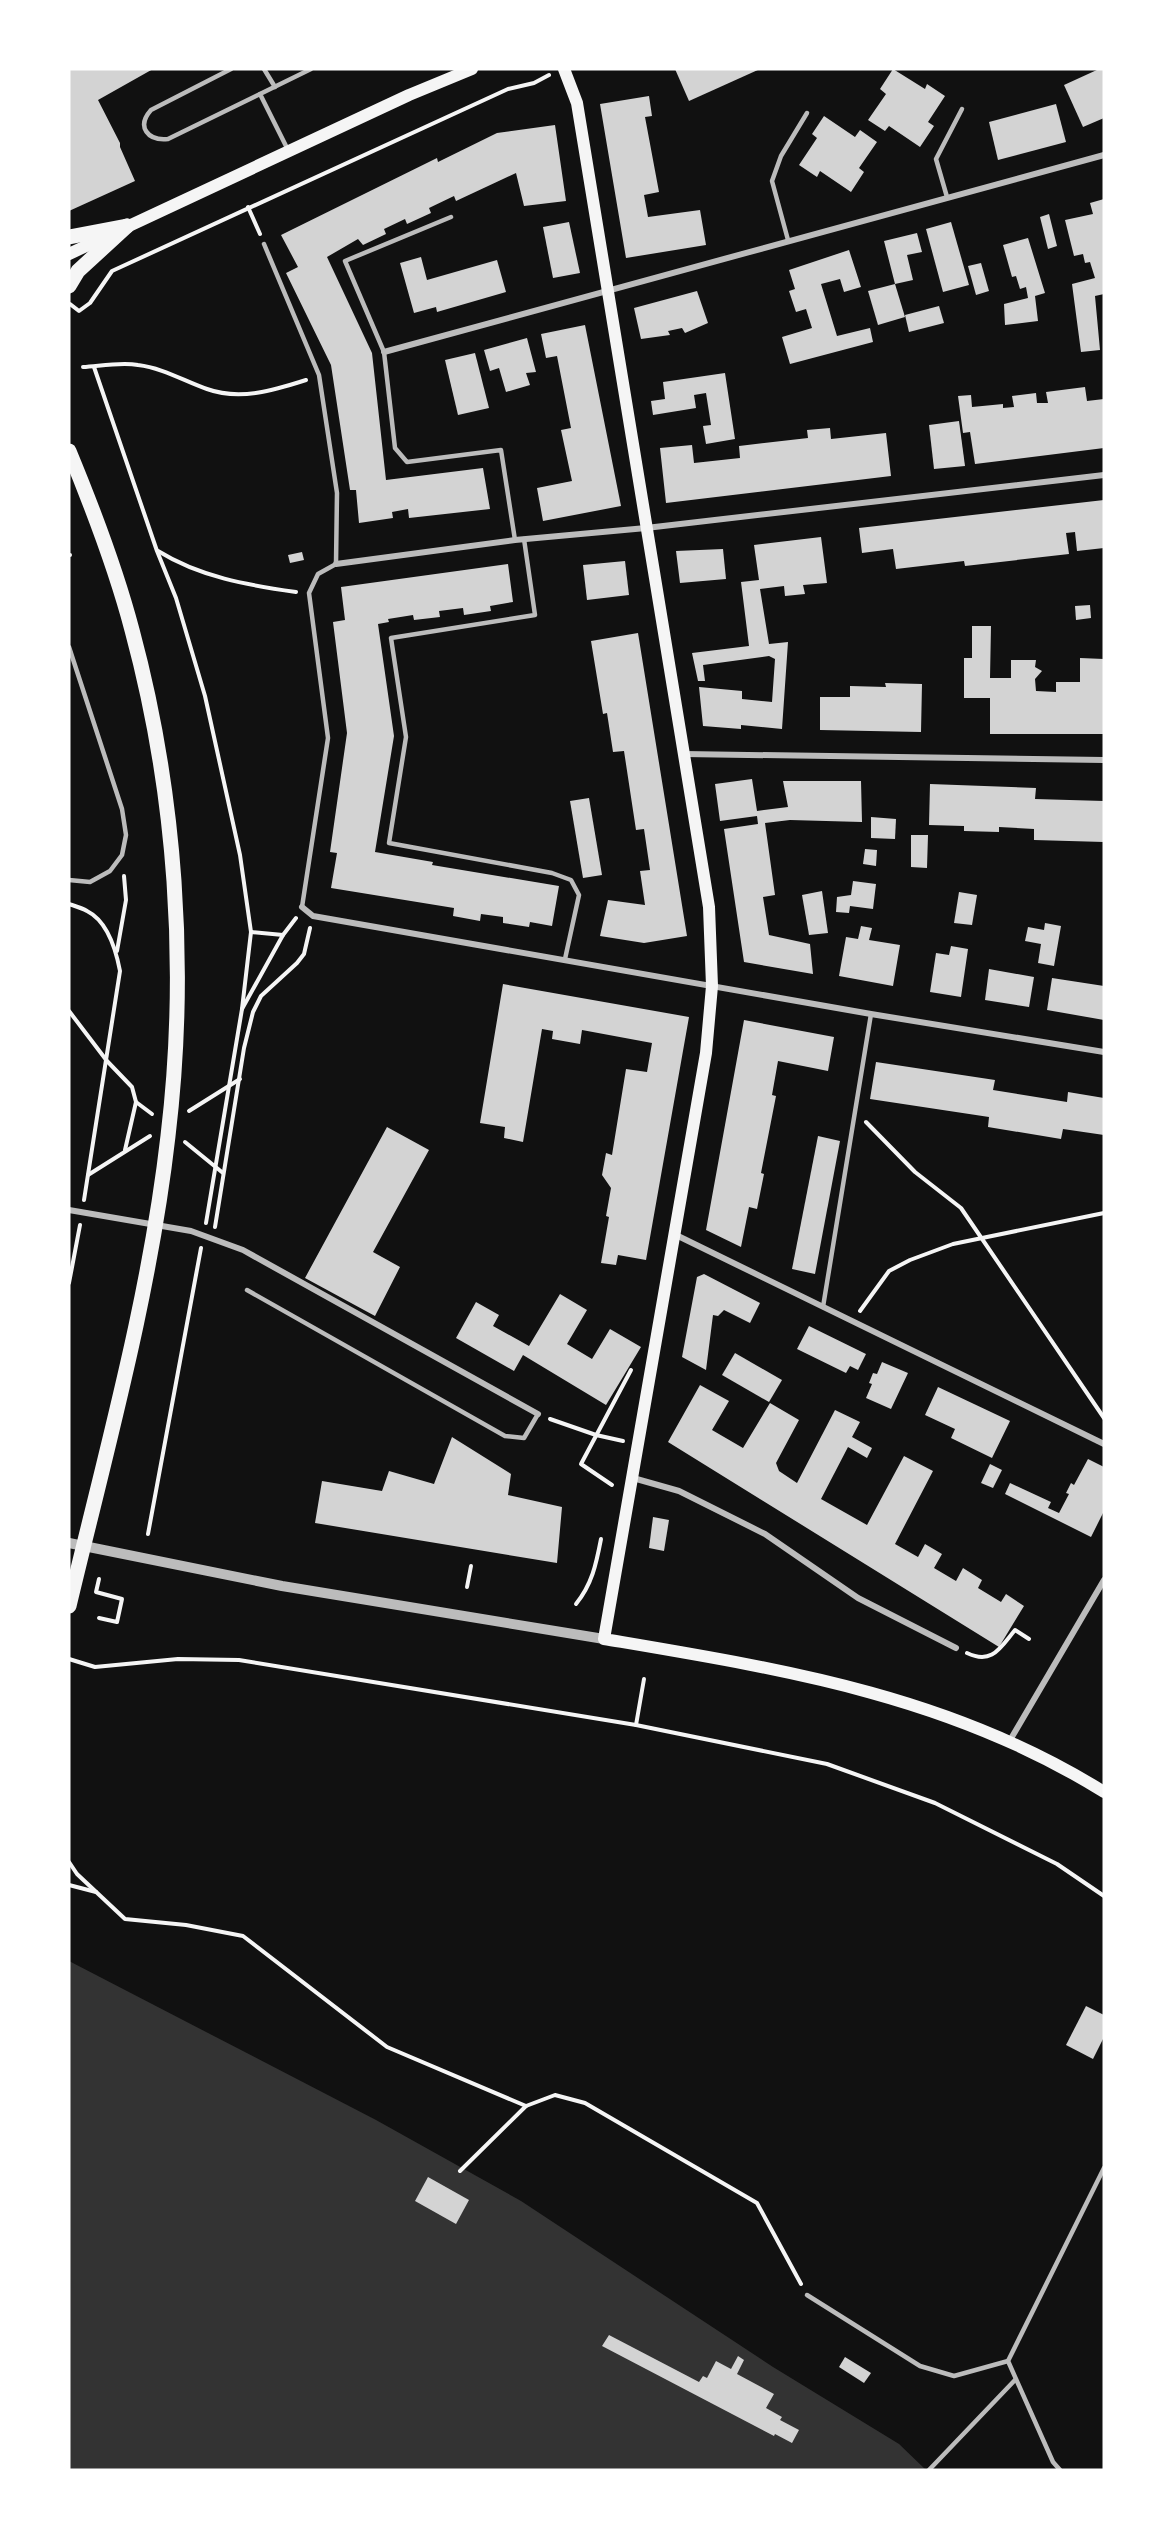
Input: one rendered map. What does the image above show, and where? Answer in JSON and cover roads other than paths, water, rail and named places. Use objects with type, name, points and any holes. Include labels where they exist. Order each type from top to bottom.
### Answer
[{"type":"main road","points":[[69,254],[472,69]]},
{"type":"main road","points":[[564,69],[577,103],[709,907],[712,986],[706,1053],[676,1235],[604,1639],[774,1669],[842,1684],[958,1719],[1078,1776],[1104,1792]]},
{"type":"main road","points":[[69,237],[127,226]]},
{"type":"main road","points":[[69,286],[78,271],[127,226]]},
{"type":"main road","points":[[69,451],[96,516],[135,639],[158,744],[174,892],[178,980],[176,1062],[152,1244],[69,1606]]},
{"type":"street","points":[[384,352],[1104,154]]},
{"type":"street","points":[[336,564],[515,540],[646,528],[1104,475]]},
{"type":"street","points":[[683,754],[1104,760]]},
{"type":"street","points":[[302,908],[313,916],[871,1014],[1104,1052]]},
{"type":"street","points":[[69,1210],[204,1234],[243,1250],[538,1414]]},
{"type":"street","points":[[676,1235],[1104,1444]]},
{"type":"street","points":[[633,1478],[679,1491],[765,1534],[858,1598],[956,1648]]},
{"type":"street","points":[[69,1543],[282,1586],[604,1639]]},
{"type":"street","points":[[1009,1742],[1104,1580]]},
{"type":"lane","points":[[231,69],[151,110],[145,117],[144,124],[148,134],[158,140],[168,139],[311,69]]},
{"type":"lane","points":[[264,69],[275,87]]},
{"type":"lane","points":[[260,94],[289,152]]},
{"type":"lane","points":[[947,197],[936,159],[962,109]]},
{"type":"lane","points":[[789,240],[772,181],[781,156],[807,113]]},
{"type":"lane","points":[[451,217],[345,261],[384,352],[395,448],[407,462],[501,450],[515,540]]},
{"type":"lane","points":[[264,244],[319,375],[337,494],[336,564],[318,574],[309,593],[328,738],[302,908]]},
{"type":"lane","points":[[524,539],[535,615],[392,638],[406,737],[389,843],[552,873],[571,880],[579,895],[565,959]]},
{"type":"lane","points":[[69,647],[122,809],[126,835],[122,855],[110,872],[90,882],[69,880]]},
{"type":"lane","points":[[824,1307],[871,1014]]},
{"type":"lane","points":[[247,1290],[505,1436],[524,1438],[538,1414]]},
{"type":"lane","points":[[1060,2470],[1053,2462],[1008,2361],[1104,2168]]},
{"type":"lane","points":[[807,2295],[920,2366],[954,2376],[1008,2361]]},
{"type":"lane","points":[[929,2470],[1015,2380]]}]
